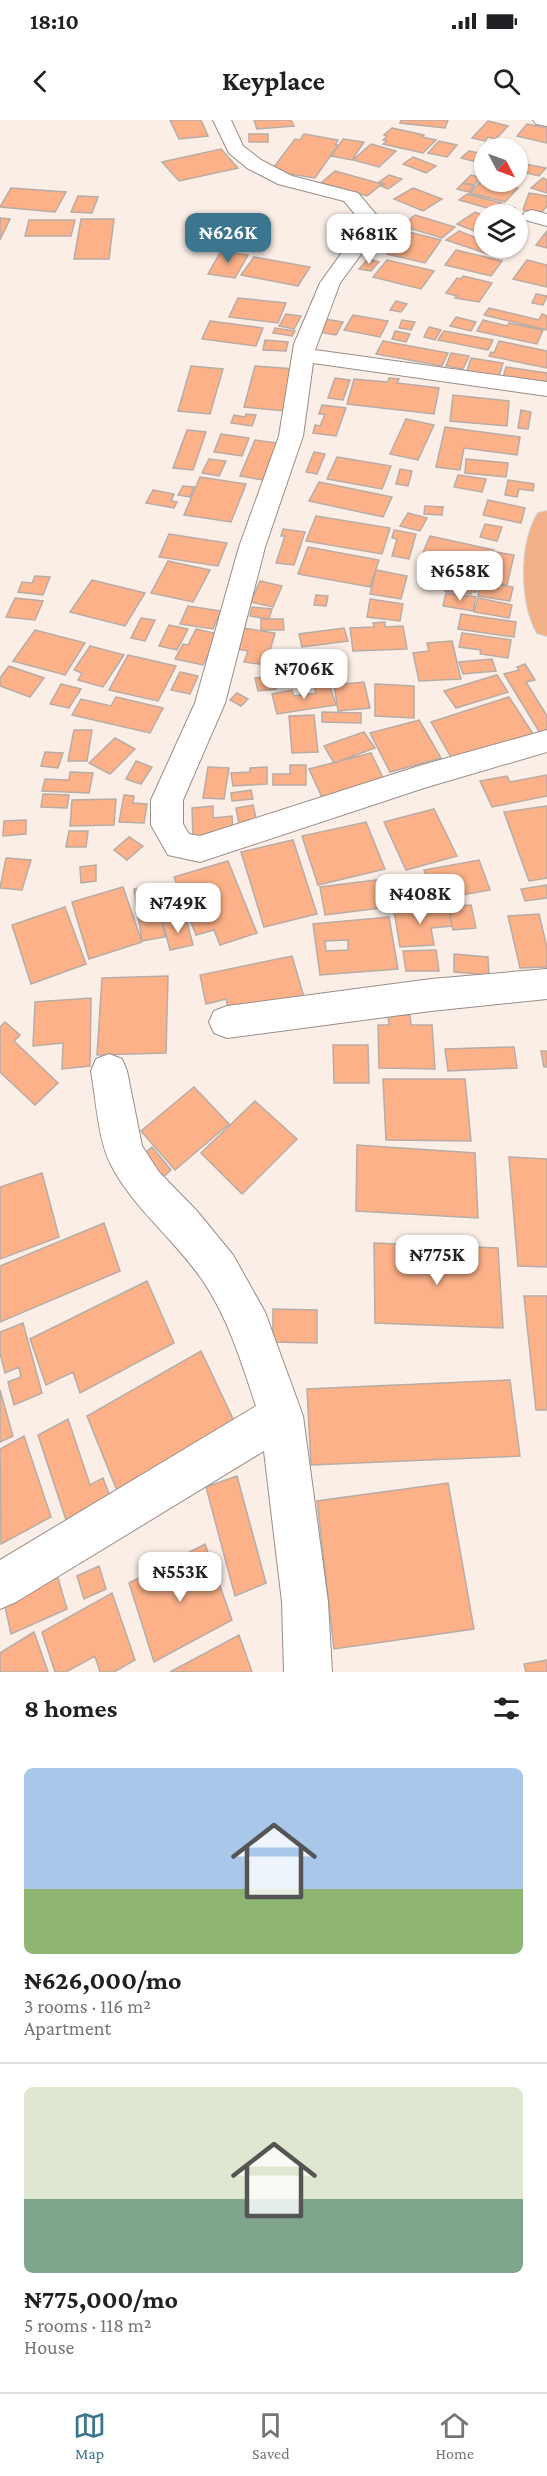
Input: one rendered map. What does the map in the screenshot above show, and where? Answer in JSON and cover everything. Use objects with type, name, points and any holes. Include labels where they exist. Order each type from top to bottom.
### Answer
[{"type":"main road","points":[[547,519],[534,561],[547,626]]},
{"type":"street","points":[[222,120],[235,149],[254,164],[271,174],[295,183],[351,197],[369,218],[363,238],[330,283],[305,344],[291,436],[252,547],[210,703],[167,800],[167,825],[179,846],[200,849],[422,777],[547,741]]},
{"type":"street","points":[[542,120],[547,121]]},
{"type":"street","points":[[304,355],[547,389]]},
{"type":"street","points":[[227,1022],[431,995],[547,984]]},
{"type":"street","points":[[108,1071],[124,1152],[145,1185],[219,1269],[250,1327],[281,1416],[305,1602],[308,1672]]},
{"type":"street","points":[[0,1586],[281,1416]]},
{"type":"building","points":[[170,120],[201,120],[208,136],[179,139]]},
{"type":"building","points":[[254,120],[291,120],[294,126],[257,129]]},
{"type":"building","points":[[401,120],[448,120],[445,128],[400,123]]},
{"type":"building","points":[[488,121],[508,126],[497,138],[472,138]]},
{"type":"building","points":[[527,124],[547,128],[547,143],[517,136]]},
{"type":"building","points":[[392,128],[436,140],[423,153],[383,144],[387,141],[383,140],[387,136],[384,135]]},
{"type":"building","points":[[249,134],[268,134],[268,142],[249,142]]},
{"type":"building","points":[[304,134],[338,140],[335,145],[338,145],[315,178],[271,171],[295,139],[300,140]]},
{"type":"building","points":[[343,139],[364,142],[352,160],[331,156]]},
{"type":"building","points":[[439,141],[457,145],[447,157],[428,153]]},
{"type":"building","points":[[371,144],[396,151],[379,167],[353,160]]},
{"type":"building","points":[[221,149],[238,168],[179,181],[162,162]]},
{"type":"building","points":[[469,151],[474,152],[474,161],[461,158]]},
{"type":"building","points":[[413,157],[436,166],[426,173],[403,164]]},
{"type":"building","points":[[528,165],[546,168],[539,176],[528,173]]},
{"type":"building","points":[[335,171],[382,184],[367,196],[321,183]]},
{"type":"building","points":[[389,175],[402,179],[388,189],[381,186],[385,184],[379,182]]},
{"type":"building","points":[[471,175],[474,176],[474,185],[463,183]]},
{"type":"building","points":[[543,178],[547,180],[547,193],[531,188]]},
{"type":"building","points":[[463,183],[474,186],[469,192],[457,189]]},
{"type":"building","points":[[11,188],[66,192],[55,212],[0,207]]},
{"type":"building","points":[[413,188],[442,199],[423,211],[394,199]]},
{"type":"building","points":[[474,189],[474,192],[514,192],[505,202],[470,193]]},
{"type":"building","points":[[529,193],[547,196],[547,206],[540,214],[528,211],[528,204],[525,204]]},
{"type":"building","points":[[467,194],[501,203],[474,204],[459,200]]},
{"type":"building","points":[[78,196],[98,197],[92,213],[71,212]]},
{"type":"building","points":[[474,213],[474,231],[457,224]]},
{"type":"building","points":[[415,215],[455,227],[442,238],[402,226]]},
{"type":"building","points":[[0,218],[10,219],[0,240]]},
{"type":"building","points":[[81,219],[114,219],[109,259],[74,259]]},
{"type":"building","points":[[29,220],[75,220],[71,236],[25,236]]},
{"type":"building","points":[[405,231],[441,240],[425,263],[387,254]]},
{"type":"building","points":[[459,231],[474,237],[474,249],[446,240]]},
{"type":"building","points":[[547,231],[547,248],[536,245]]},
{"type":"building","points":[[456,250],[474,254],[474,258],[502,261],[491,276],[445,265]]},
{"type":"building","points":[[221,251],[248,255],[235,278],[208,274]]},
{"type":"building","points":[[254,257],[310,267],[298,286],[241,275]]},
{"type":"building","points":[[368,259],[379,262],[371,271],[359,269]]},
{"type":"building","points":[[387,260],[434,271],[421,289],[373,277]]},
{"type":"building","points":[[527,260],[547,265],[547,287],[513,279]]},
{"type":"building","points":[[463,276],[492,283],[479,302],[455,298],[457,296],[446,293],[457,278],[461,279]]},
{"type":"building","points":[[536,294],[547,296],[543,305],[532,303]]},
{"type":"building","points":[[238,298],[286,303],[278,323],[229,317]]},
{"type":"building","points":[[396,301],[407,304],[401,312],[390,310]]},
{"type":"building","points":[[489,308],[539,320],[542,314],[547,316],[547,330],[484,315]]},
{"type":"building","points":[[286,314],[301,316],[294,329],[279,326]]},
{"type":"building","points":[[353,315],[388,321],[380,337],[344,330]]},
{"type":"building","points":[[456,317],[476,322],[471,331],[450,326]]},
{"type":"building","points":[[325,319],[343,322],[336,335],[318,332]]},
{"type":"building","points":[[402,320],[415,322],[411,330],[399,328]]},
{"type":"building","points":[[483,320],[507,326],[509,323],[543,330],[537,344],[477,331]]},
{"type":"building","points":[[210,321],[263,328],[256,346],[202,339]]},
{"type":"building","points":[[429,327],[441,330],[435,340],[424,337]]},
{"type":"building","points":[[275,328],[295,331],[292,336],[273,333]]},
{"type":"building","points":[[395,331],[410,334],[406,342],[392,339]]},
{"type":"building","points":[[444,331],[493,340],[488,350],[438,340]]},
{"type":"building","points":[[265,340],[288,342],[286,351],[263,350]]},
{"type":"building","points":[[383,341],[448,353],[442,366],[376,354]]},
{"type":"building","points":[[499,341],[547,351],[547,368],[489,356],[491,352],[494,353]]},
{"type":"building","points":[[451,353],[469,356],[463,369],[446,366]]},
{"type":"building","points":[[471,358],[503,363],[498,379],[466,374]]},
{"type":"building","points":[[191,366],[223,369],[210,414],[178,411]]},
{"type":"building","points":[[255,366],[295,369],[285,411],[244,407]]},
{"type":"building","points":[[506,367],[547,373],[547,385],[503,378]]},
{"type":"building","points":[[335,378],[350,380],[343,400],[328,398]]},
{"type":"building","points":[[389,378],[399,379],[397,383],[439,388],[434,414],[347,404],[354,379],[388,382]]},
{"type":"building","points":[[453,395],[509,401],[507,426],[450,421]]},
{"type":"building","points":[[322,405],[346,408],[336,436],[313,433],[315,425],[320,426],[325,414],[319,414]]},
{"type":"building","points":[[521,410],[531,412],[528,429],[518,428]]},
{"type":"building","points":[[246,414],[256,415],[252,426],[231,423],[234,415],[245,417]]},
{"type":"building","points":[[406,419],[434,425],[418,460],[390,454]]},
{"type":"building","points":[[445,427],[520,437],[517,455],[464,448],[460,470],[436,467]]},
{"type":"building","points":[[187,430],[206,432],[193,470],[173,468]]},
{"type":"building","points":[[221,434],[249,438],[242,456],[214,452]]},
{"type":"building","points":[[255,440],[277,443],[263,480],[240,476]]},
{"type":"building","points":[[314,452],[325,454],[317,474],[306,472]]},
{"type":"building","points":[[337,457],[391,466],[382,489],[327,479]]},
{"type":"building","points":[[209,459],[226,461],[219,476],[202,473]]},
{"type":"building","points":[[466,459],[508,463],[506,477],[465,473]]},
{"type":"building","points":[[400,469],[412,471],[408,486],[396,484]]},
{"type":"building","points":[[458,475],[486,479],[482,492],[454,487]]},
{"type":"building","points":[[200,477],[246,484],[231,522],[184,515]]},
{"type":"building","points":[[508,480],[534,484],[533,491],[519,489],[517,497],[505,495]]},
{"type":"building","points":[[319,482],[392,497],[383,517],[309,501]]},
{"type":"building","points":[[183,486],[194,487],[190,497],[178,495]]},
{"type":"building","points":[[153,490],[174,494],[171,501],[177,502],[174,508],[146,503]]},
{"type":"building","points":[[488,500],[525,508],[521,523],[483,515]]},
{"type":"building","points":[[425,506],[443,507],[442,515],[424,514]]},
{"type":"building","points":[[408,513],[427,518],[420,531],[400,526]]},
{"type":"building","points":[[316,516],[390,528],[382,554],[306,541]]},
{"type":"building","points":[[485,524],[502,527],[497,541],[480,537]]},
{"type":"building","points":[[283,529],[305,532],[294,565],[276,563],[285,536],[281,536]]},
{"type":"building","points":[[394,530],[416,534],[409,559],[392,556],[397,539],[392,538]]},
{"type":"building","points":[[169,534],[227,543],[218,566],[159,557]]},
{"type":"building","points":[[430,536],[494,550],[484,577],[419,562]]},
{"type":"building","points":[[308,547],[379,560],[370,587],[298,574]]},
{"type":"building","points":[[495,552],[514,555],[507,585],[488,582]]},
{"type":"building","points":[[168,561],[210,570],[193,602],[151,593]]},
{"type":"building","points":[[376,570],[407,576],[401,599],[370,594]]},
{"type":"building","points":[[35,576],[50,577],[43,595],[18,592],[22,582],[32,583]]},
{"type":"building","points":[[448,576],[473,580],[478,583],[476,592],[471,592],[471,594],[445,591]]},
{"type":"building","points":[[92,580],[145,593],[125,626],[70,612]]},
{"type":"building","points":[[260,581],[282,586],[273,607],[251,602]]},
{"type":"building","points":[[480,582],[513,587],[510,601],[478,596]]},
{"type":"building","points":[[446,593],[476,597],[473,611],[443,606]]},
{"type":"building","points":[[316,595],[328,596],[326,606],[314,605]]},
{"type":"building","points":[[15,598],[43,601],[35,620],[6,617]]},
{"type":"building","points":[[478,598],[512,605],[509,618],[474,612]]},
{"type":"building","points":[[370,599],[403,604],[400,621],[367,617]]},
{"type":"building","points":[[188,606],[221,611],[213,629],[180,624]]},
{"type":"building","points":[[252,607],[272,609],[269,619],[250,616]]},
{"type":"building","points":[[461,614],[516,622],[514,637],[458,629]]},
{"type":"building","points":[[141,618],[155,620],[145,641],[131,638]]},
{"type":"building","points":[[261,619],[283,619],[284,630],[261,630]]},
{"type":"building","points":[[385,622],[385,627],[403,626],[407,649],[353,651],[350,628],[374,627],[373,623]]},
{"type":"building","points":[[169,625],[188,629],[177,650],[159,646]]},
{"type":"building","points":[[243,628],[275,633],[266,665],[244,662],[248,651],[237,649]]},
{"type":"building","points":[[344,628],[348,641],[302,647],[299,634]]},
{"type":"building","points":[[196,629],[218,634],[203,665],[175,659],[183,644],[188,645]]},
{"type":"building","points":[[35,630],[85,643],[65,675],[13,661]]},
{"type":"building","points":[[462,633],[511,640],[508,658],[480,654],[481,650],[459,647]]},
{"type":"building","points":[[452,641],[461,679],[419,681],[413,653],[429,651],[427,643]]},
{"type":"building","points":[[90,646],[124,655],[103,687],[78,680],[82,673],[74,670]]},
{"type":"building","points":[[128,655],[176,666],[158,701],[109,690]]},
{"type":"building","points":[[492,659],[496,671],[463,674],[459,662]]},
{"type":"building","points":[[525,664],[535,680],[526,682],[547,716],[547,737],[543,738],[504,674],[519,670],[517,667]]},
{"type":"building","points":[[9,666],[44,678],[30,697],[0,686],[0,678]]},
{"type":"building","points":[[180,672],[198,676],[190,694],[171,690]]},
{"type":"building","points":[[497,675],[508,692],[456,708],[444,691]]},
{"type":"building","points":[[273,676],[276,689],[258,691],[255,678]]},
{"type":"building","points":[[364,682],[370,708],[338,711],[334,685]]},
{"type":"building","points":[[61,684],[81,689],[69,708],[50,704]]},
{"type":"building","points":[[329,684],[336,705],[277,714],[272,694],[292,690],[294,696],[316,693],[314,686]]},
{"type":"building","points":[[375,684],[414,686],[414,718],[375,716]]},
{"type":"building","points":[[237,693],[248,699],[241,706],[230,700]]},
{"type":"building","points":[[116,697],[163,708],[150,733],[72,715],[81,699],[111,706]]},
{"type":"building","points":[[509,697],[537,740],[452,759],[431,722]]},
{"type":"building","points":[[322,712],[361,713],[361,723],[322,722]]},
{"type":"building","points":[[314,715],[318,752],[292,753],[289,716]]},
{"type":"building","points":[[419,720],[441,758],[390,772],[370,733]]},
{"type":"building","points":[[74,730],[92,730],[87,761],[68,761]]},
{"type":"building","points":[[364,732],[375,748],[334,763],[324,746]]},
{"type":"building","points":[[115,738],[135,749],[110,774],[89,763]]},
{"type":"building","points":[[45,752],[63,753],[58,768],[41,766]]},
{"type":"building","points":[[371,753],[388,788],[325,804],[309,769]]},
{"type":"building","points":[[136,761],[152,767],[141,784],[126,779]]},
{"type":"building","points":[[290,765],[306,765],[306,785],[273,785],[273,774],[290,774]]},
{"type":"building","points":[[208,767],[229,768],[224,799],[203,798]]},
{"type":"building","points":[[267,767],[267,784],[233,786],[231,773],[250,772],[250,768]]},
{"type":"building","points":[[70,772],[93,773],[89,793],[42,791],[45,779],[69,780]]},
{"type":"building","points":[[547,775],[547,796],[492,807],[480,781],[507,776],[510,782]]},
{"type":"building","points":[[251,790],[253,799],[232,801],[231,793]]},
{"type":"building","points":[[43,794],[69,795],[67,808],[41,807]]},
{"type":"building","points":[[124,795],[134,796],[133,803],[147,804],[144,823],[119,822]]},
{"type":"building","points":[[116,799],[114,825],[70,826],[72,800]]},
{"type":"building","points":[[253,805],[257,822],[239,824],[236,808]]},
{"type":"building","points":[[213,806],[213,818],[232,816],[233,835],[193,839],[192,808]]},
{"type":"building","points":[[547,806],[547,878],[529,881],[504,812]]},
{"type":"building","points":[[434,809],[457,856],[406,870],[384,822]]},
{"type":"building","points":[[26,820],[26,834],[3,836],[4,821]]},
{"type":"building","points":[[366,822],[385,869],[318,885],[302,836]]},
{"type":"building","points":[[69,831],[88,831],[86,847],[66,847]]},
{"type":"building","points":[[129,837],[143,846],[127,860],[114,850]]},
{"type":"building","points":[[293,840],[317,914],[264,927],[241,852]]},
{"type":"building","points":[[6,858],[31,860],[22,890],[0,888]]},
{"type":"building","points":[[479,860],[490,890],[434,900],[424,870]]},
{"type":"building","points":[[228,861],[257,933],[220,945],[214,930],[196,935],[174,877]]},
{"type":"building","points":[[96,865],[96,881],[81,883],[80,867]]},
{"type":"building","points":[[415,875],[421,903],[325,915],[320,887]]},
{"type":"building","points":[[155,885],[165,937],[142,941],[134,889]]},
{"type":"building","points":[[547,885],[547,898],[525,901],[521,889]]},
{"type":"building","points":[[123,887],[142,942],[89,959],[72,902]]},
{"type":"building","points":[[471,905],[476,928],[453,930],[448,907]]},
{"type":"building","points":[[65,907],[86,964],[31,984],[12,925]]},
{"type":"building","points":[[448,907],[452,926],[431,928],[434,945],[400,947],[394,911]]},
{"type":"building","points":[[539,914],[547,948],[547,967],[520,968],[508,916]]},
{"type":"building","points":[[389,917],[398,969],[320,975],[313,924]],"holes":[[[348,940],[348,950],[326,951],[325,941]]]},
{"type":"building","points":[[186,918],[193,945],[170,950],[163,923]]},
{"type":"building","points":[[436,950],[439,971],[406,971],[403,951]]},
{"type":"building","points":[[454,954],[488,957],[489,975],[454,972]]},
{"type":"building","points":[[292,956],[306,1004],[231,1020],[226,999],[206,1004],[200,975]]},
{"type":"building","points":[[168,976],[166,1053],[97,1055],[102,978]]},
{"type":"building","points":[[91,998],[90,1066],[62,1069],[63,1043],[33,1046],[35,1002]]},
{"type":"building","points":[[388,1015],[410,1015],[411,1025],[432,1025],[435,1069],[379,1068],[378,1025],[389,1025]]},
{"type":"building","points":[[5,1022],[20,1035],[14,1041],[58,1083],[35,1105],[0,1072],[0,1027]]},
{"type":"building","points":[[333,1045],[368,1045],[369,1083],[334,1083]]},
{"type":"building","points":[[514,1047],[517,1068],[448,1071],[445,1049]]},
{"type":"building","points":[[541,1051],[547,1051],[547,1067],[544,1067]]},
{"type":"building","points":[[383,1079],[465,1079],[471,1141],[386,1140]]},
{"type":"building","points":[[194,1087],[229,1124],[175,1170],[141,1131]]},
{"type":"building","points":[[255,1101],[297,1139],[242,1194],[201,1153]]},
{"type":"building","points":[[357,1145],[475,1153],[478,1218],[356,1211]]},
{"type":"building","points":[[152,1147],[171,1170],[158,1182],[138,1159]]},
{"type":"building","points":[[509,1157],[547,1159],[547,1267],[518,1266]]},
{"type":"building","points":[[42,1173],[59,1237],[0,1259],[0,1187]]},
{"type":"building","points":[[104,1223],[120,1271],[0,1322],[0,1266]]},
{"type":"building","points":[[374,1243],[498,1248],[503,1328],[375,1323]]},
{"type":"building","points":[[147,1281],[174,1343],[80,1393],[73,1372],[46,1385],[30,1339]]},
{"type":"building","points":[[524,1296],[547,1296],[547,1410],[536,1410]]},
{"type":"building","points":[[273,1309],[317,1310],[317,1343],[273,1342]]},
{"type":"building","points":[[23,1323],[42,1393],[14,1405],[8,1382],[21,1377],[19,1367],[5,1373],[0,1353],[0,1332]]},
{"type":"building","points":[[201,1351],[235,1423],[118,1493],[87,1416]]},
{"type":"building","points":[[510,1380],[520,1456],[311,1465],[307,1389]]},
{"type":"building","points":[[0,1390],[13,1436],[0,1442]]},
{"type":"building","points":[[68,1419],[90,1485],[103,1478],[110,1496],[66,1520],[38,1435]]},
{"type":"building","points":[[24,1436],[51,1517],[1,1544],[0,1449]]},
{"type":"building","points":[[237,1476],[266,1583],[235,1596],[206,1487]]},
{"type":"building","points":[[448,1483],[474,1629],[334,1649],[317,1501]]},
{"type":"building","points":[[205,1544],[232,1620],[154,1662],[129,1583]]},
{"type":"building","points":[[99,1566],[106,1589],[84,1599],[77,1576]]},
{"type":"building","points":[[56,1571],[67,1609],[11,1634],[3,1597]]},
{"type":"building","points":[[112,1593],[135,1660],[114,1672],[100,1672],[95,1656],[66,1672],[55,1672],[42,1632]]},
{"type":"building","points":[[34,1632],[48,1672],[0,1672],[0,1653]]},
{"type":"building","points":[[239,1635],[252,1672],[170,1672]]},
{"type":"building","points":[[547,1660],[547,1672],[526,1672],[524,1664]]}]
